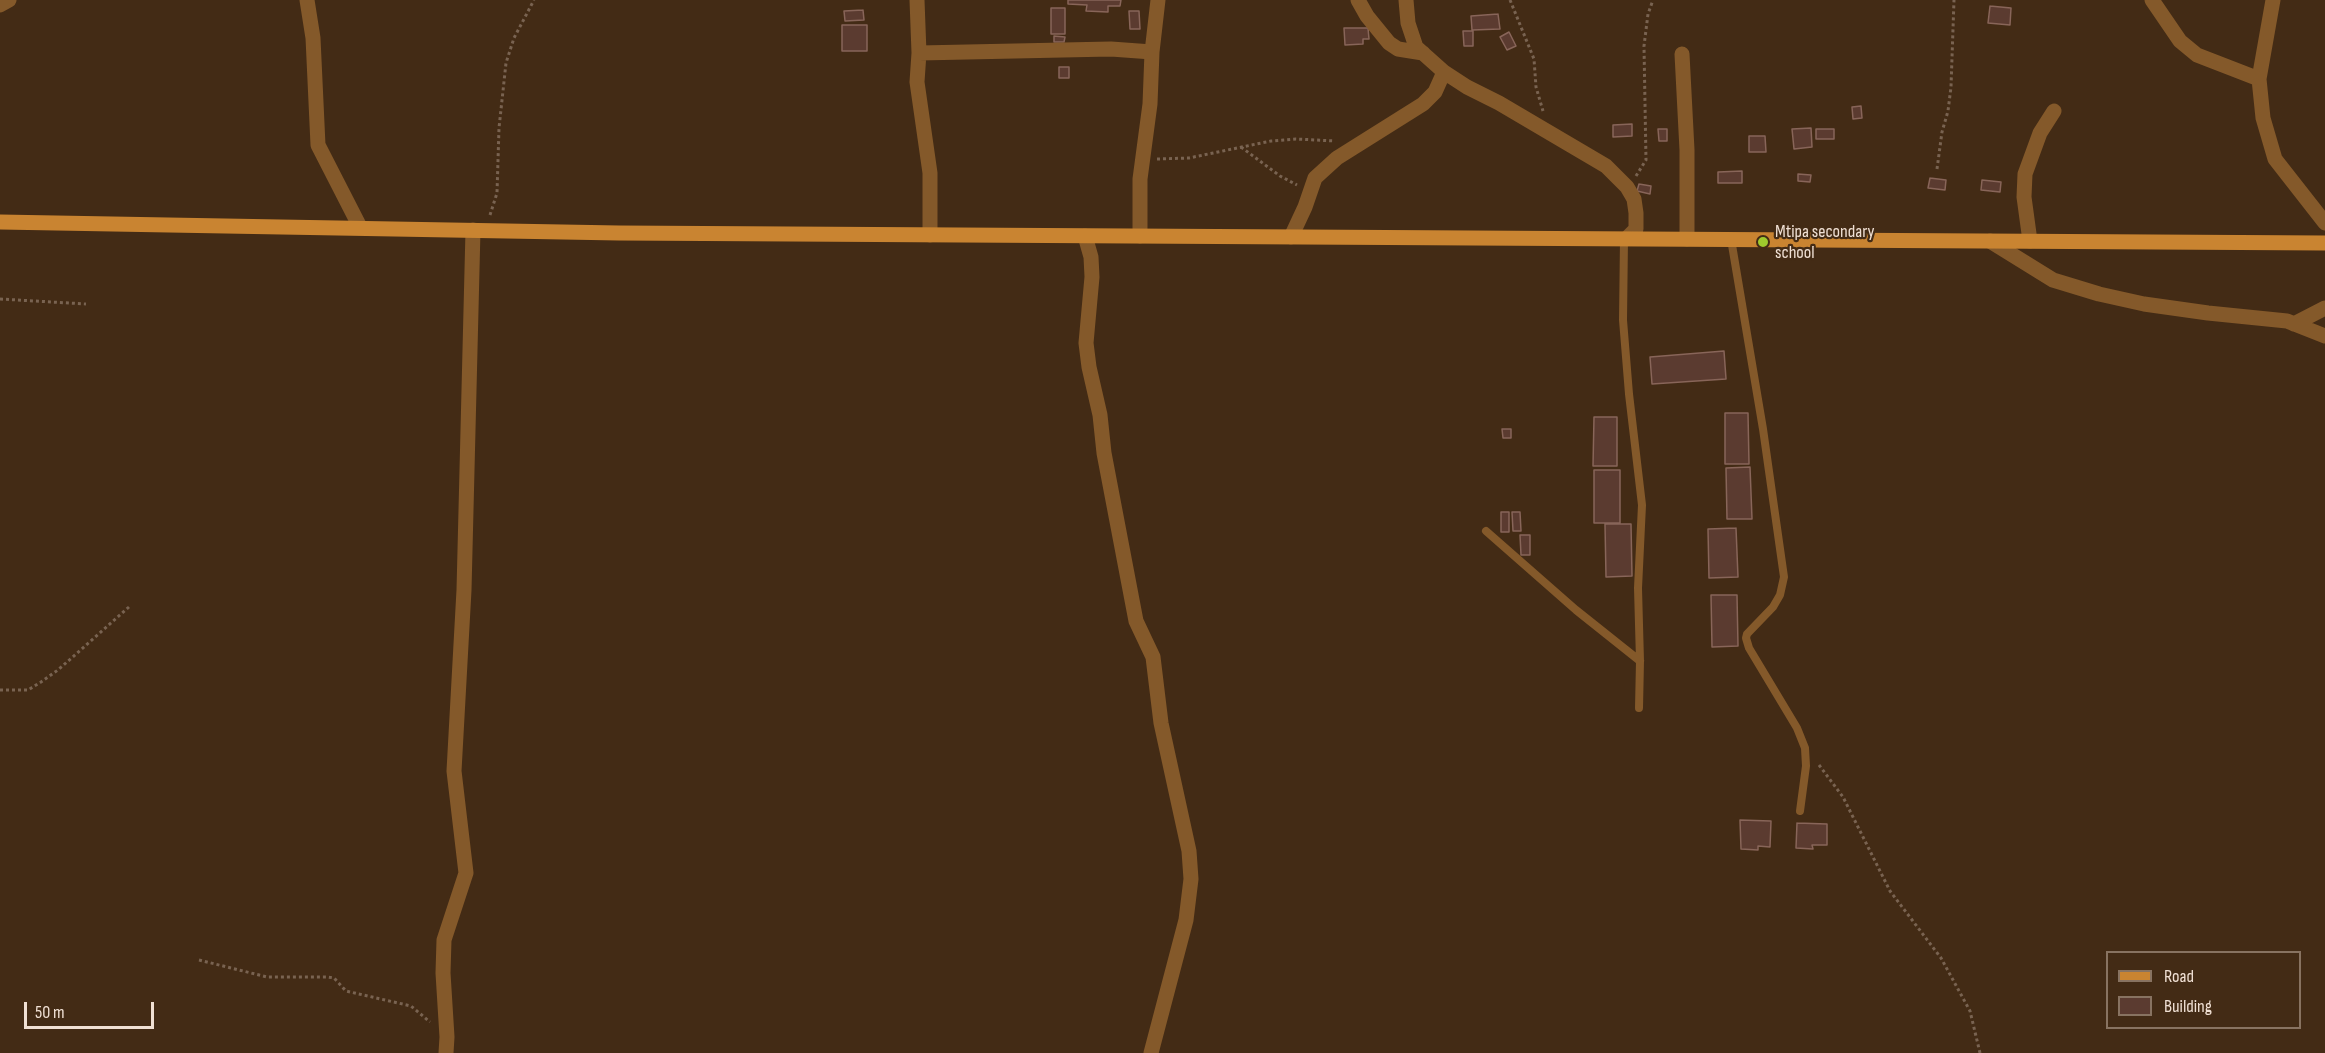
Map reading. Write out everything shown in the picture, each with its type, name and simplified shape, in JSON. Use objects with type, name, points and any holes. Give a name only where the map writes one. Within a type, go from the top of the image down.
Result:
[{"type":"main road","points":[[0,222],[930,235],[2325,243]]},
{"type":"street","points":[[0,5],[9,0]]},
{"type":"street","points":[[307,0],[313,38],[318,145],[360,227]]},
{"type":"street","points":[[917,0],[919,53],[917,82],[930,173],[930,235]]},
{"type":"street","points":[[1140,236],[1140,179],[1150,104],[1152,52],[1158,0]]},
{"type":"street","points":[[1358,0],[1366,16],[1389,43],[1398,49],[1423,53]]},
{"type":"street","points":[[1406,0],[1408,23],[1413,40],[1423,53],[1444,72],[1606,166],[1627,187],[1634,199],[1636,229],[1625,239]]},
{"type":"street","points":[[2152,0],[2180,41],[2197,55],[2259,79]]},
{"type":"street","points":[[2273,0],[2259,79],[2263,118],[2275,159],[2322,215]]},
{"type":"street","points":[[919,53],[1111,49],[1152,52]]},
{"type":"street","points":[[1682,54],[1687,160],[1687,239]]},
{"type":"street","points":[[1291,237],[1315,178],[1337,158],[1423,104],[1435,92],[1444,72]]},
{"type":"street","points":[[2030,241],[2024,197],[2025,174],[2040,133],[2054,111]]},
{"type":"street","points":[[446,1053],[444,940],[466,873],[454,771],[464,590],[478,230]]},
{"type":"street","points":[[1085,236],[1091,257],[1092,277],[1086,343],[1089,367],[1100,415],[1104,453],[1136,621],[1153,657],[1161,723],[1189,851],[1191,879],[1186,920],[1150,1053]]},
{"type":"street","points":[[1990,241],[2053,280],[2099,294],[2155,305],[2294,324],[2325,336]]},
{"type":"street","points":[[2294,324],[2325,308]]},
{"type":"lane","points":[[1625,239],[1623,320],[1642,505],[1638,588],[1639,708]]},
{"type":"lane","points":[[1731,239],[1763,429],[1784,577],[1780,595],[1773,607],[1747,634],[1746,639],[1749,648],[1797,728],[1803,744],[1806,766],[1800,812]]},
{"type":"lane","points":[[1486,531],[1576,610],[1640,661]]},
{"type":"path","points":[[478,230],[497,193],[499,128],[506,63],[514,38],[534,0]]},
{"type":"path","points":[[1510,0],[1534,59],[1536,87],[1549,133]]},
{"type":"path","points":[[1627,187],[1646,160],[1644,46],[1648,14],[1653,0]]},
{"type":"path","points":[[1936,169],[1951,87],[1953,0]]},
{"type":"path","points":[[1143,158],[1169,160],[1189,158],[1271,141],[1296,139],[1360,144]]},
{"type":"path","points":[[1240,147],[1308,193]]},
{"type":"path","points":[[0,299],[86,304]]},
{"type":"path","points":[[0,690],[28,690],[41,682],[58,670],[129,607]]},
{"type":"path","points":[[1803,744],[1843,797],[1890,891],[1941,958],[1970,1011],[1980,1053]]},
{"type":"path","points":[[199,960],[267,977],[328,976],[334,978],[346,991],[411,1006],[447,1037]]},
{"type":"building","points":[[1068,0],[1121,0],[1120,6],[1108,6],[1108,12],[1086,11],[1087,5],[1068,4]]},
{"type":"building","points":[[1990,6],[2011,8],[2010,25],[1988,23]]},
{"type":"building","points":[[1051,8],[1065,8],[1065,34],[1051,34]]},
{"type":"building","points":[[863,10],[864,20],[845,21],[844,11]]},
{"type":"building","points":[[1129,11],[1139,11],[1140,29],[1130,29]]},
{"type":"building","points":[[1498,14],[1500,29],[1472,30],[1471,16]]},
{"type":"building","points":[[842,25],[867,25],[867,51],[842,51]]},
{"type":"building","points":[[1344,28],[1368,28],[1369,39],[1363,39],[1363,44],[1345,45]]},
{"type":"building","points":[[1463,31],[1473,31],[1473,46],[1464,46]]},
{"type":"building","points":[[1509,32],[1516,46],[1507,50],[1500,37]]},
{"type":"building","points":[[1054,36],[1065,37],[1064,42],[1054,42]]},
{"type":"building","points":[[1059,67],[1069,67],[1069,78],[1059,78]]},
{"type":"building","points":[[1861,106],[1862,118],[1853,119],[1852,107]]},
{"type":"building","points":[[1632,124],[1632,136],[1613,137],[1613,125]]},
{"type":"building","points":[[1811,128],[1812,147],[1794,149],[1792,129]]},
{"type":"building","points":[[1658,129],[1667,129],[1667,141],[1659,141]]},
{"type":"building","points":[[1816,129],[1834,129],[1834,139],[1816,139]]},
{"type":"building","points":[[1749,136],[1765,136],[1766,152],[1749,152]]},
{"type":"building","points":[[1742,171],[1742,183],[1718,183],[1718,172]]},
{"type":"building","points":[[1798,174],[1811,175],[1810,182],[1798,181]]},
{"type":"building","points":[[1930,178],[1946,180],[1945,190],[1928,188]]},
{"type":"building","points":[[1982,180],[2001,182],[2000,192],[1981,190]]},
{"type":"building","points":[[1639,184],[1651,186],[1650,194],[1637,191]]},
{"type":"building","points":[[1724,351],[1726,379],[1652,384],[1650,357]]},
{"type":"building","points":[[1725,413],[1748,413],[1749,464],[1725,464]]},
{"type":"building","points":[[1594,417],[1617,417],[1617,466],[1593,466]]},
{"type":"building","points":[[1502,429],[1511,429],[1511,438],[1503,438]]},
{"type":"building","points":[[1750,467],[1752,519],[1727,519],[1726,468]]},
{"type":"building","points":[[1594,470],[1620,470],[1620,523],[1594,523]]},
{"type":"building","points":[[1501,512],[1509,512],[1509,532],[1501,532]]},
{"type":"building","points":[[1512,512],[1520,512],[1521,531],[1513,531]]},
{"type":"building","points":[[1605,524],[1631,524],[1632,576],[1606,577]]},
{"type":"building","points":[[1736,528],[1738,577],[1709,578],[1708,529]]},
{"type":"building","points":[[1520,535],[1530,535],[1530,555],[1521,555]]},
{"type":"building","points":[[1711,595],[1737,595],[1738,646],[1712,647]]},
{"type":"building","points":[[1740,820],[1771,821],[1770,847],[1758,846],[1758,850],[1741,849]]},
{"type":"building","points":[[1797,823],[1827,824],[1827,845],[1812,845],[1813,849],[1796,848]]},
{"type":"place","name":"Mtipa secondary school","points":[[1763,242]]}]
